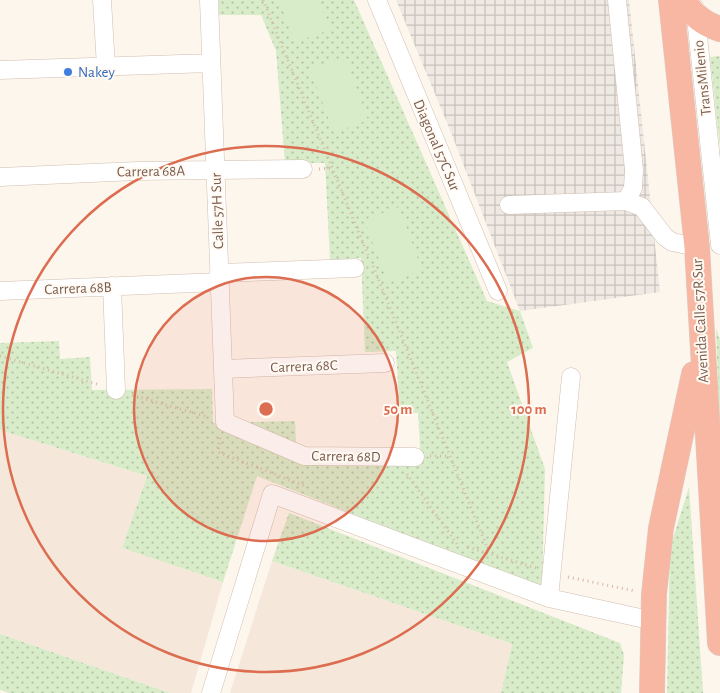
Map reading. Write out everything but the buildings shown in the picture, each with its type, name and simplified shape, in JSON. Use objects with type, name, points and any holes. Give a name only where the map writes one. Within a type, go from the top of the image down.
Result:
[{"type":"highway","name":"Avenida Calle 57R Sur","points":[[671,0],[708,246],[701,344],[720,643]]},
{"type":"highway","points":[[691,5],[711,26],[720,28]]},
{"type":"highway","points":[[652,693],[660,528],[701,344]]},
{"type":"street","points":[[102,0],[106,67]]},
{"type":"street","name":"Calle 57H Sur","points":[[209,0],[225,422]]},
{"type":"street","name":"Diagonal 57C Sur","points":[[377,0],[498,291]]},
{"type":"street","points":[[617,0],[634,170],[632,188],[626,201]]},
{"type":"street","name":"TransMilenio","points":[[691,5],[708,246]]},
{"type":"street","points":[[0,70],[211,63]]},
{"type":"street","name":"Carrera 68A","points":[[0,177],[303,169]]},
{"type":"street","points":[[509,205],[626,201],[642,207],[665,237],[672,242],[708,246]]},
{"type":"street","points":[[219,278],[356,268]]},
{"type":"street","name":"Carrera 68B","points":[[0,291],[157,284],[219,278]]},
{"type":"street","points":[[112,286],[116,390]]},
{"type":"street","name":"Carrera 68C","points":[[223,369],[385,363]]},
{"type":"street","points":[[549,598],[553,574],[571,377]]},
{"type":"street","name":"Carrera 68D","points":[[225,422],[304,456],[415,457]]},
{"type":"street","points":[[211,693],[272,494],[549,598],[654,621]]},
{"type":"path","points":[[263,0],[490,552]]},
{"type":"path","points":[[225,422],[218,452],[312,489]]},
{"type":"path","points":[[394,457],[458,545],[448,542]]},
{"type":"shaded area","points":[[396,0],[629,0],[660,292],[520,311],[450,130]]},
{"type":"shaded area","points":[[0,430],[147,476],[122,548],[223,582],[191,693],[170,693],[0,634]]},
{"type":"shaded area","points":[[272,561],[512,644],[501,693],[230,693]]},
{"type":"green space","points":[[219,0],[354,0],[487,301],[520,311],[533,348],[507,362],[545,469],[542,589],[257,476],[223,582],[122,548],[147,476],[0,430],[0,343],[59,341],[60,359],[90,357],[92,390],[212,389],[213,423],[295,421],[297,460],[421,464],[418,413],[400,413],[396,351],[365,352],[361,258],[330,260],[325,163],[285,163],[276,51],[261,15],[219,15]]},
{"type":"green space","points":[[279,0],[319,0],[330,30],[295,42]]},
{"type":"green space","points":[[345,56],[368,120],[334,133],[310,69]]},
{"type":"green space","points":[[720,56],[720,148],[710,57]]},
{"type":"green space","points":[[399,207],[422,270],[388,283],[364,220]]},
{"type":"green space","points":[[716,328],[720,340],[720,447]]},
{"type":"green space","points":[[689,487],[703,693],[667,693],[670,548]]},
{"type":"green space","points":[[289,513],[620,643],[624,655],[621,693],[501,693],[512,644],[272,561]]},
{"type":"green space","points":[[0,634],[170,693],[9,693],[0,690]]},
{"type":"place","name":"Nakey","points":[[68,72]]}]
